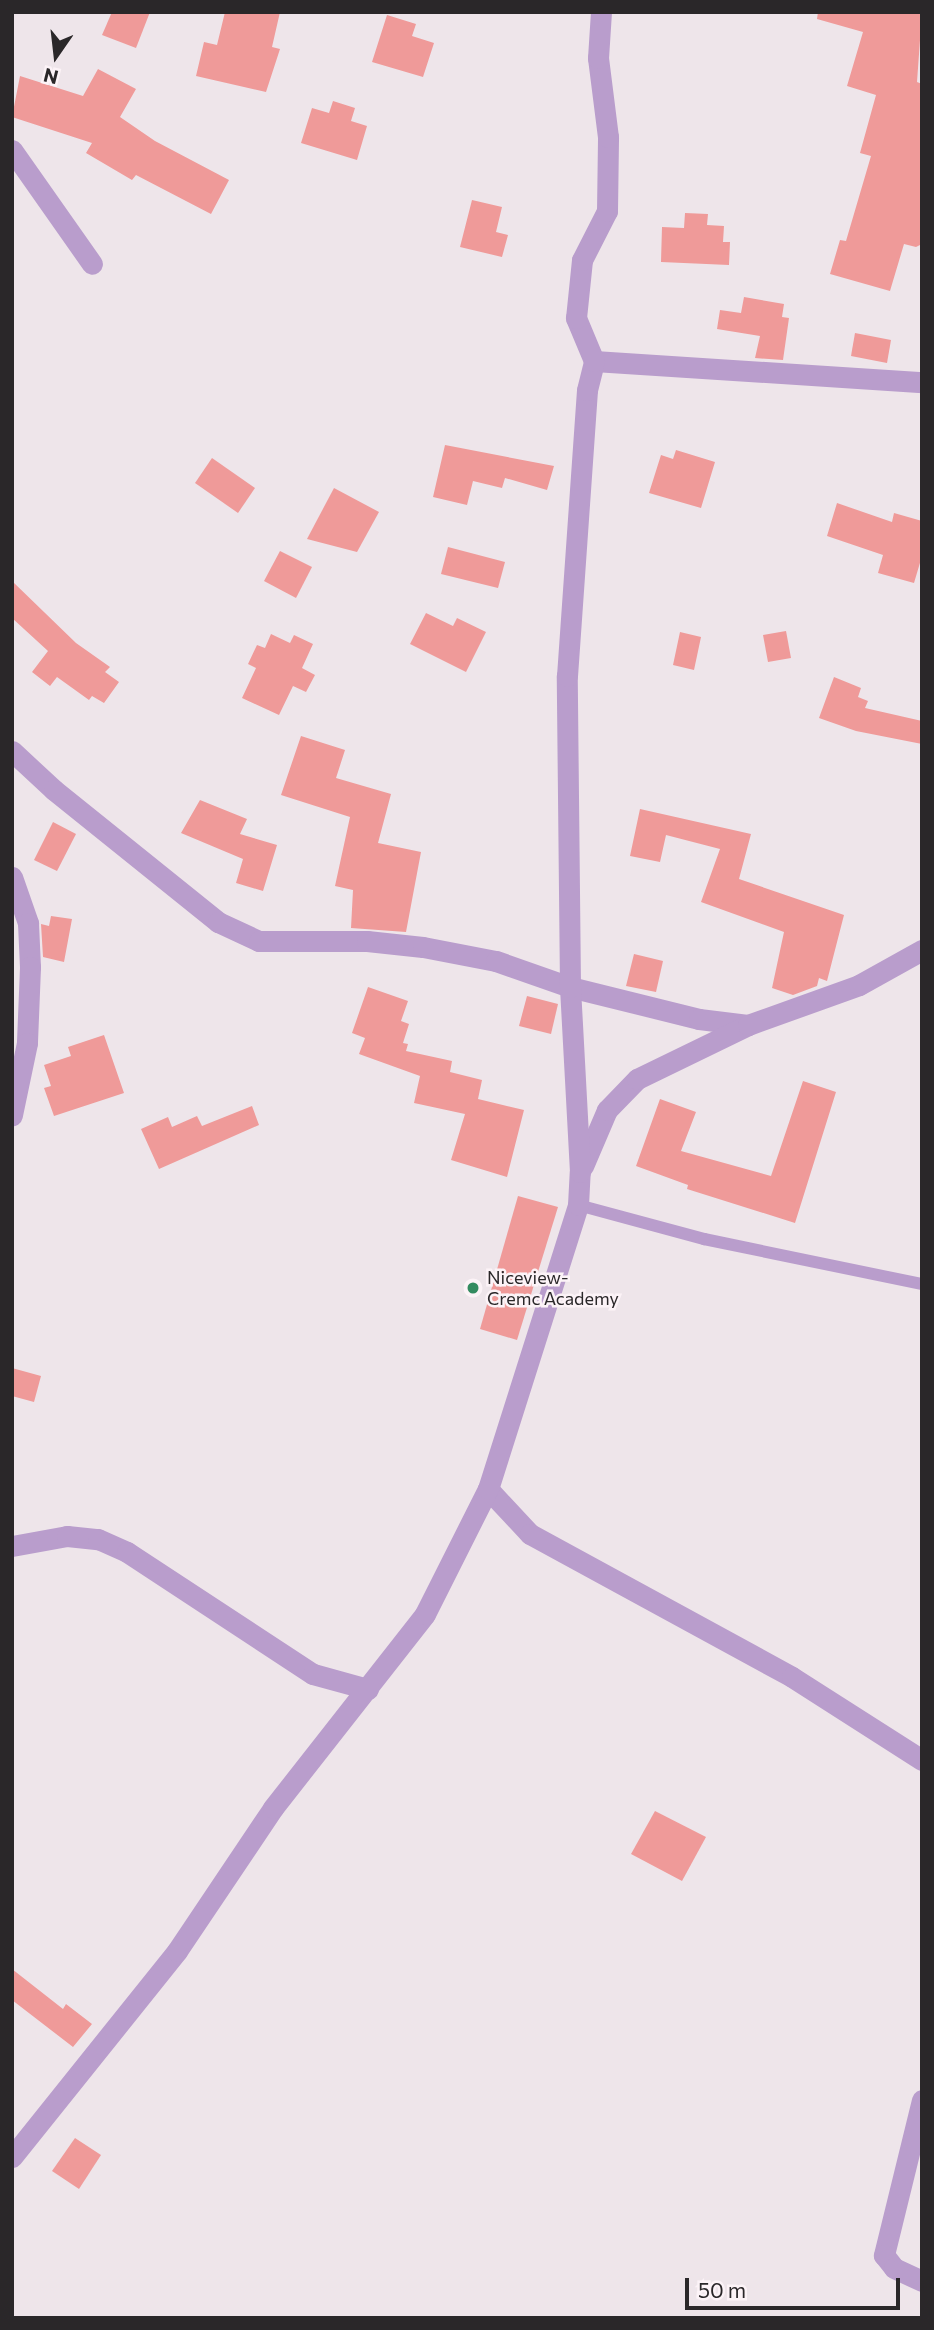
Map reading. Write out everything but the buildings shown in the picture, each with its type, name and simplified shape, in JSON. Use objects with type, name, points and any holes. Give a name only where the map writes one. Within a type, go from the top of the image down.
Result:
[{"type":"street","points":[[12,2157],[177,1951],[273,1808],[425,1614],[488,1489],[578,1205],[580,1172],[570,987],[567,676],[587,390],[594,362],[576,318],[582,260],[607,211],[607,137],[598,58],[601,12]]},
{"type":"street","points":[[12,150],[92,264]]},
{"type":"street","points":[[594,362],[922,382]]},
{"type":"street","points":[[12,751],[54,790],[218,922],[258,942],[367,941],[423,947],[496,961],[570,987],[699,1019],[748,1025]]},
{"type":"street","points":[[12,877],[29,923],[30,967],[27,1043],[12,1115]]},
{"type":"street","points":[[580,1172],[607,1110],[637,1079],[748,1025],[859,985],[922,950]]},
{"type":"street","points":[[488,1489],[530,1534],[792,1677],[922,1760]]},
{"type":"street","points":[[12,1546],[67,1536],[98,1539],[127,1552],[313,1674],[368,1689]]},
{"type":"street","points":[[922,2100],[884,2255],[894,2268],[922,2281]]},
{"type":"lane","points":[[578,1205],[704,1239],[922,1284]]},
{"type":"place","name":"Niceview- Cremc Academy","points":[[473,1288]]}]
